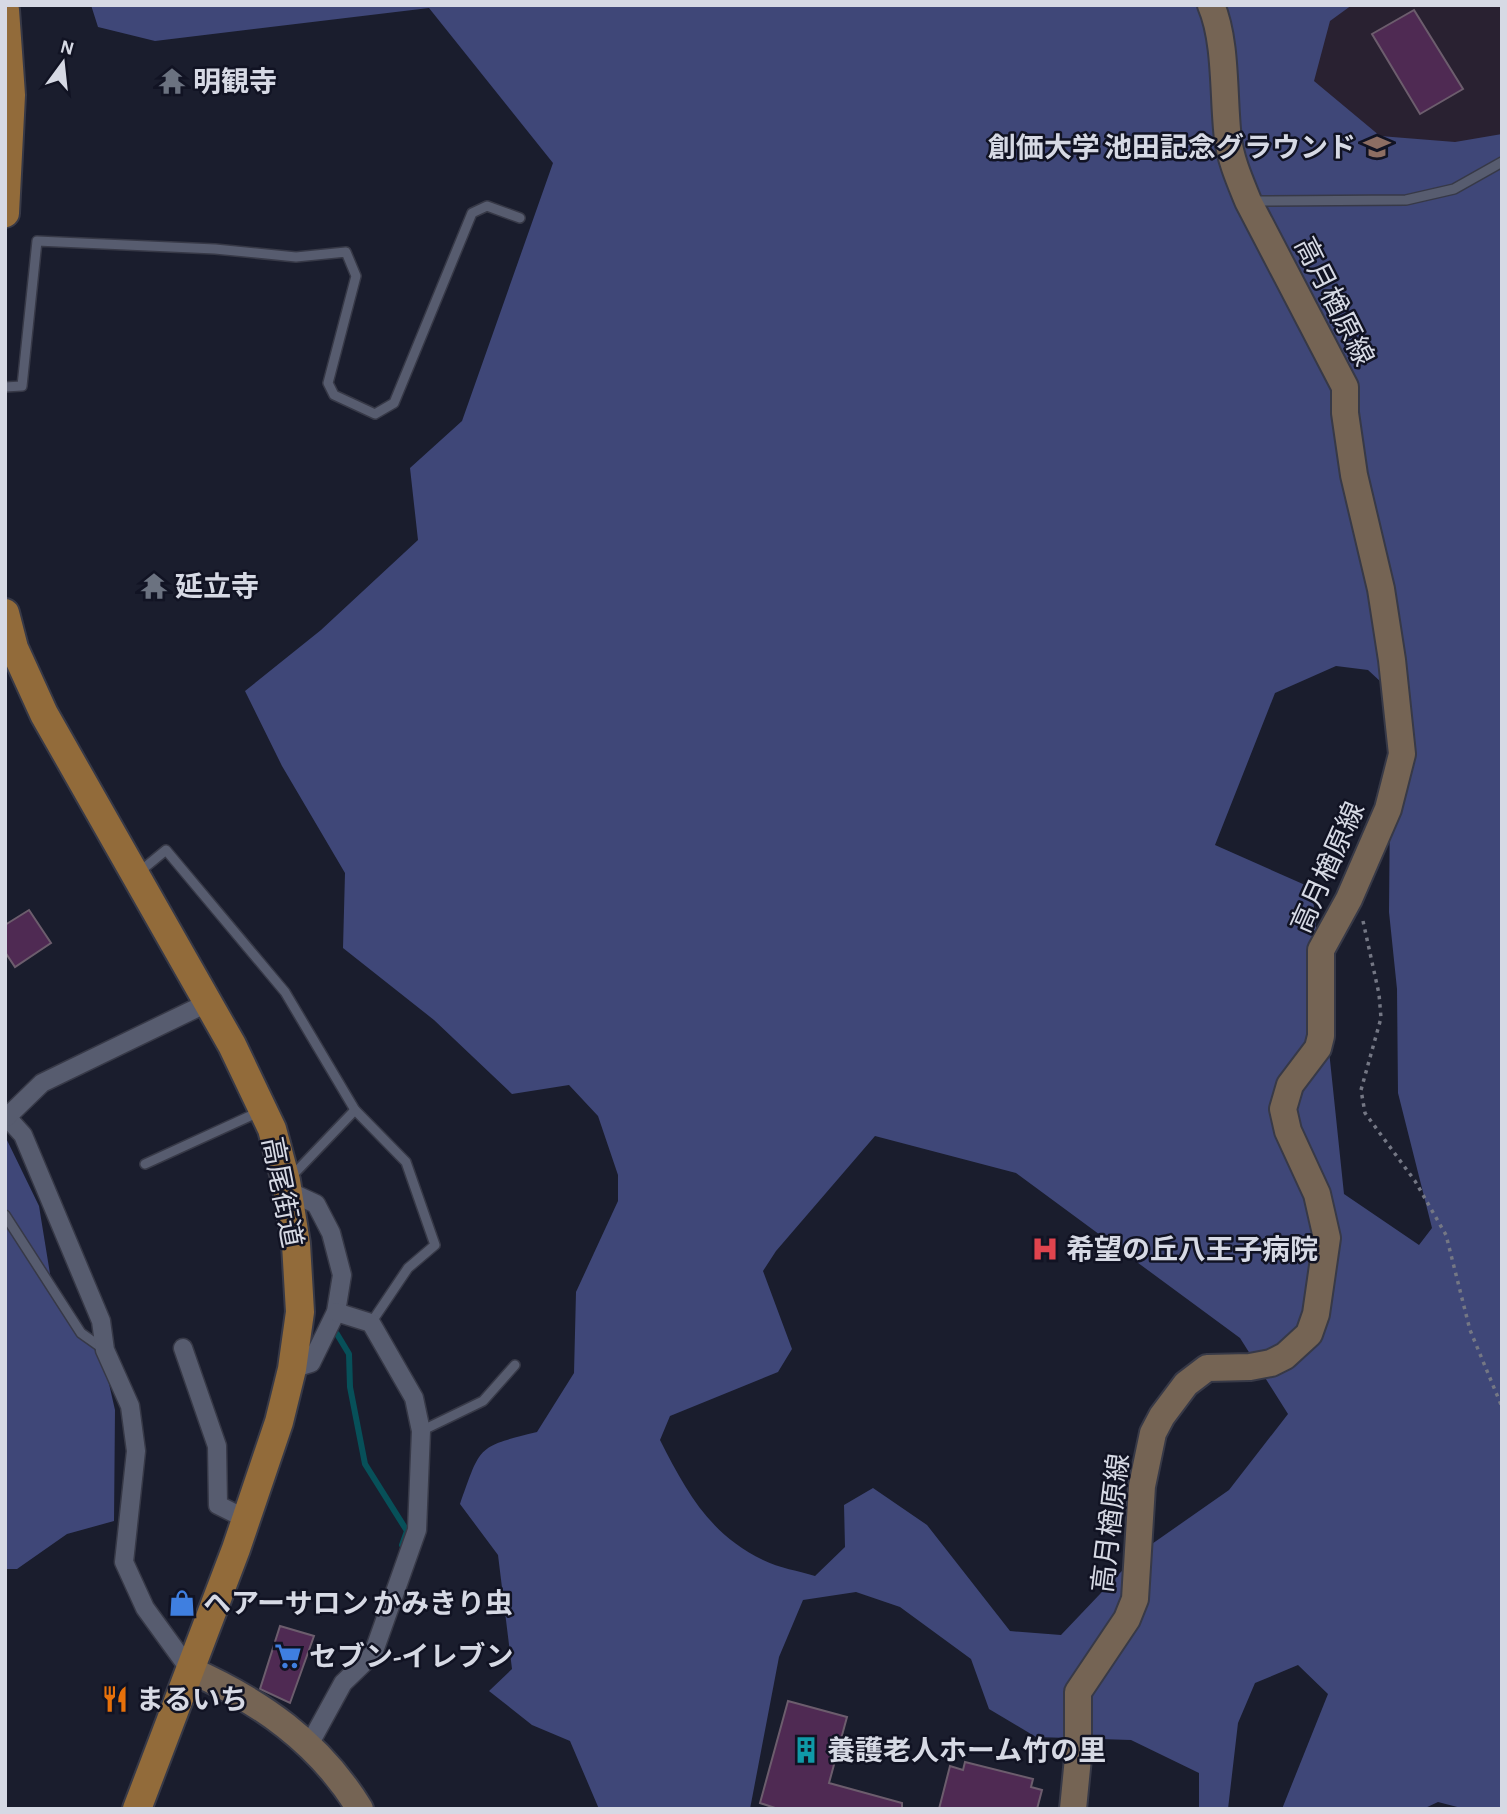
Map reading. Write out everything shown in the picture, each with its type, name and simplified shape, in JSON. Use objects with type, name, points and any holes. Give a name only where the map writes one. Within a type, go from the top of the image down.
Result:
[{"type":"main road","name":"高月楢原線","points":[[1073,1809],[1078,1758],[1079,1692],[1127,1619],[1135,1599],[1142,1486],[1153,1433],[1186,1384],[1208,1368],[1250,1367],[1271,1363],[1285,1356],[1309,1334],[1316,1314],[1328,1238],[1317,1194],[1288,1130],[1283,1109],[1290,1085],[1318,1048],[1323,1019],[1321,950],[1349,899],[1397,781],[1402,754],[1381,589],[1354,475],[1345,413],[1345,387],[1248,201],[1229,143],[1213,10]]},
{"type":"main road","points":[[5,213],[11,95],[8,12]]},
{"type":"main road","name":"高尾街道","points":[[5,613],[14,648],[44,714],[207,1003],[272,1129],[287,1186],[296,1244],[300,1312],[292,1369],[279,1422],[246,1519],[137,1809]]},
{"type":"main road","points":[[190,1670],[256,1702],[286,1724],[309,1745],[360,1809]]},
{"type":"street","points":[[190,1670],[145,1608],[124,1562],[136,1451],[130,1406],[105,1350],[101,1321],[23,1135],[6,1116],[42,1083],[207,1003]]},
{"type":"street","points":[[287,1186],[316,1204],[331,1233],[342,1275],[336,1312],[311,1363],[292,1369]]},
{"type":"street","points":[[309,1745],[343,1683],[373,1654],[417,1530],[421,1431],[414,1398],[370,1323],[336,1312]]},
{"type":"street","points":[[183,1349],[217,1446],[218,1505],[246,1519]]},
{"type":"lane","points":[[1248,201],[1406,200],[1454,189],[1502,162]]},
{"type":"lane","points":[[5,387],[22,386],[37,241],[215,248],[296,257],[346,252],[356,276],[328,383],[334,395],[375,414],[394,403],[472,213],[488,206],[520,218]]},
{"type":"lane","points":[[135,875],[166,850],[285,992],[355,1110],[406,1162],[435,1245],[408,1268],[370,1323]]},
{"type":"lane","points":[[145,1164],[263,1110]]},
{"type":"lane","points":[[287,1186],[355,1110]]},
{"type":"lane","points":[[5,1215],[81,1334],[105,1350]]},
{"type":"lane","points":[[421,1431],[483,1401],[515,1365]]},
{"type":"path","points":[[1349,899],[1362,918],[1379,994],[1381,1018],[1361,1090],[1365,1113],[1415,1181],[1446,1235],[1470,1330],[1502,1407]]},
{"type":"shaded area","points":[[91,5],[1352,5],[1330,21],[1314,81],[1380,136],[1455,142],[1502,134],[1502,1809],[1465,1809],[1438,1802],[1423,1809],[1282,1809],[1328,1694],[1298,1665],[1255,1683],[1238,1723],[1228,1809],[1199,1809],[1199,1773],[1131,1740],[1036,1737],[989,1709],[971,1659],[900,1607],[856,1592],[803,1600],[779,1657],[750,1809],[599,1809],[570,1741],[532,1725],[489,1691],[512,1669],[498,1555],[460,1504],[472,1470],[484,1452],[502,1441],[537,1432],[574,1373],[576,1292],[618,1201],[618,1175],[598,1116],[569,1085],[512,1094],[434,1020],[343,948],[345,873],[282,766],[245,691],[321,630],[418,540],[410,468],[462,421],[553,163],[429,8],[155,41],[98,27]],"holes":[[[1336,666],[1368,670],[1409,708],[1390,801],[1389,912],[1397,989],[1398,1093],[1432,1228],[1419,1245],[1344,1194],[1312,888],[1215,845],[1275,693]],[[875,1136],[1016,1173],[1240,1338],[1288,1414],[1229,1490],[1139,1553],[1061,1635],[1010,1631],[927,1525],[873,1488],[844,1505],[845,1547],[815,1576],[763,1560],[728,1537],[701,1509],[679,1477],[660,1440],[670,1416],[778,1372],[792,1349],[763,1271],[776,1251]]]},
{"type":"shaded area","name":"創価大学 池田記念グラウンド","points":[[1228,5],[1502,5],[1502,202],[1311,277]]},
{"type":"shaded area","points":[[5,1136],[39,1206],[52,1286],[102,1353],[115,1410],[114,1521],[67,1534],[17,1569],[5,1569]]},
{"type":"building","points":[[1414,10],[1463,89],[1420,114],[1372,34]]},
{"type":"building","points":[[29,910],[51,943],[15,967],[5,952],[5,925]]},
{"type":"building","name":"セブン-イレブン","points":[[280,1626],[314,1636],[290,1703],[260,1689]]},
{"type":"building","name":"養護老人ホーム竹の里","points":[[788,1701],[847,1717],[829,1783],[902,1803],[902,1809],[778,1809],[760,1803]]},
{"type":"building","points":[[965,1762],[1033,1779],[1031,1787],[1042,1790],[1037,1809],[939,1809],[950,1766],[963,1770]]},
{"type":"waterway","points":[[337,1334],[349,1354],[350,1387],[365,1464],[407,1531],[402,1545]]},
{"type":"place","name":"明観寺","points":[[172,81]]},
{"type":"place","name":"創価大学 池田記念グラウンド","points":[[1377,147]]},
{"type":"place","name":"延立寺","points":[[154,586]]},
{"type":"place","name":"希望の丘八王子病院","points":[[1045,1249]]},
{"type":"place","name":"ヘアーサロン かみきり虫","points":[[182,1603]]},
{"type":"place","name":"セブン-イレブン","points":[[288,1656]]},
{"type":"place","name":"まるいち","points":[[115,1699]]},
{"type":"place","name":"養護老人ホーム竹の里","points":[[806,1750]]}]
